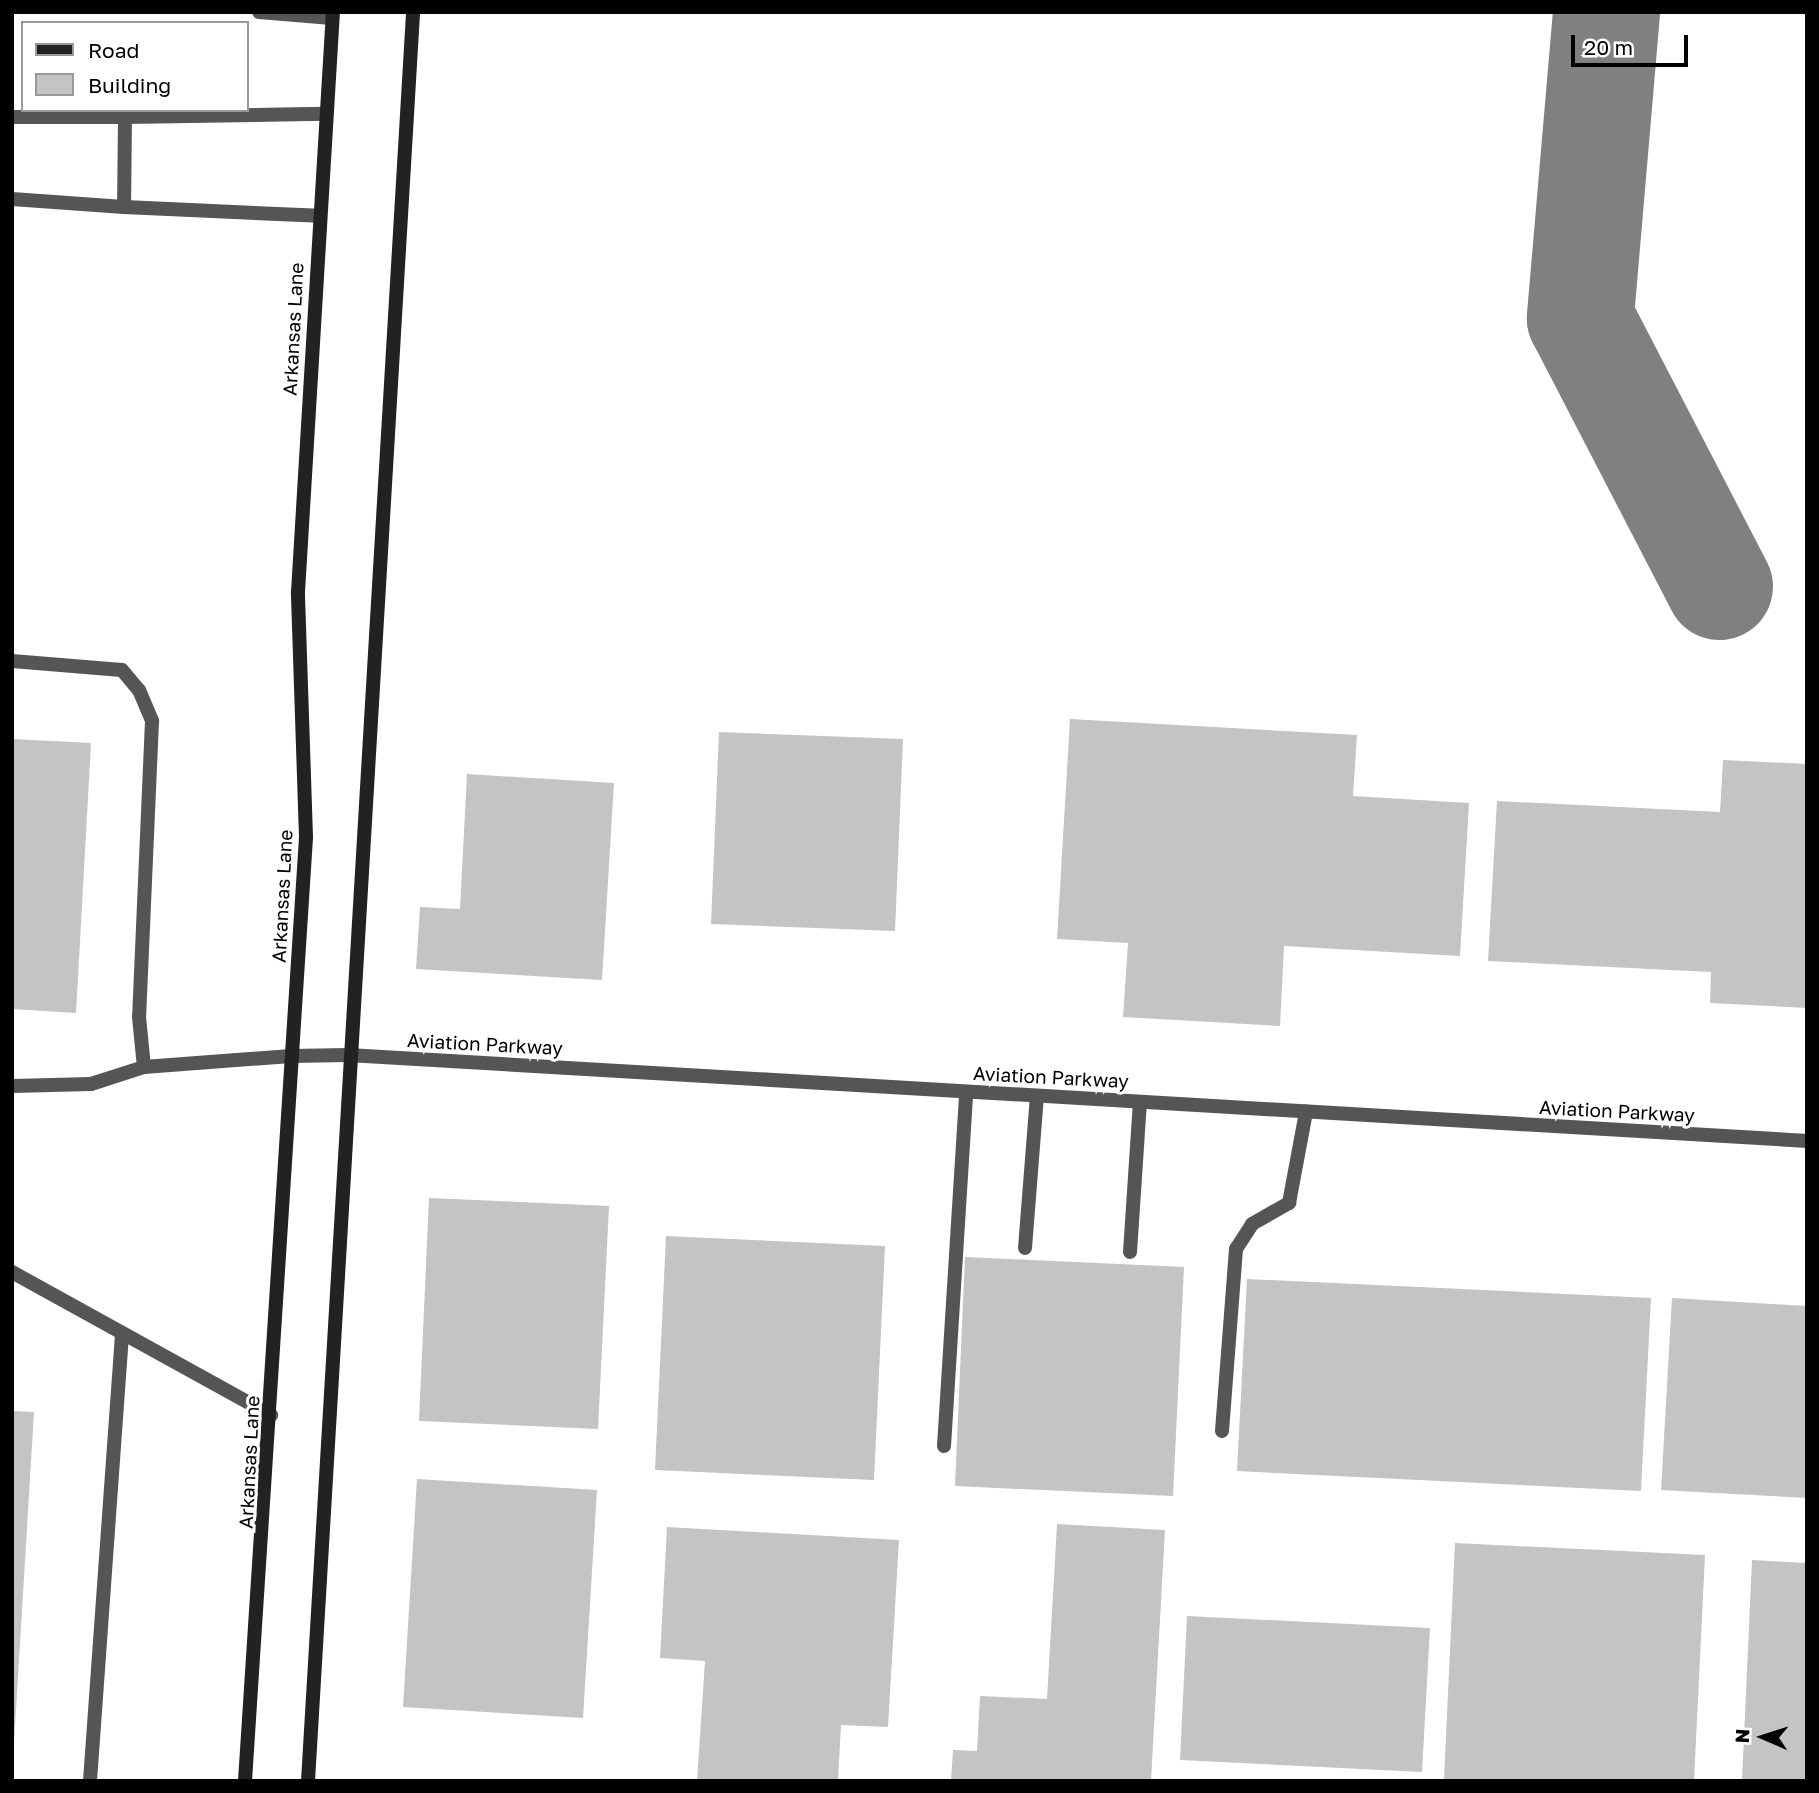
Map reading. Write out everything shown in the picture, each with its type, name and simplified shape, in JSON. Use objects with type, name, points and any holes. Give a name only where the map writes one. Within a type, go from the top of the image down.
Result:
[{"type":"main road","points":[[307,1781],[348,1055],[414,12]]},
{"type":"main road","name":"Arkansas Lane","points":[[245,1781],[271,1415],[306,837],[298,593],[332,15]]},
{"type":"street","points":[[259,12],[332,15]]},
{"type":"street","points":[[12,117],[326,114]]},
{"type":"street","points":[[124,207],[125,117]]},
{"type":"street","points":[[12,199],[319,216]]},
{"type":"street","points":[[12,661],[122,670],[139,690],[152,721],[139,1017],[144,1067]]},
{"type":"street","name":"Aviation Parkway","points":[[12,1087],[91,1084],[144,1067],[292,1056],[348,1055],[1807,1141]]},
{"type":"street","points":[[944,1446],[966,1091]]},
{"type":"street","points":[[1025,1248],[1037,1096]]},
{"type":"street","points":[[1130,1252],[1140,1102]]},
{"type":"street","points":[[1222,1431],[1236,1249],[1252,1224],[1289,1203],[1306,1112]]},
{"type":"street","points":[[12,1272],[271,1415]]},
{"type":"street","points":[[90,1781],[122,1333]]},
{"type":"building","points":[[1070,719],[1357,735],[1353,796],[1469,803],[1460,956],[1284,946],[1280,1026],[1123,1017],[1128,943],[1057,939]]},
{"type":"building","points":[[719,732],[903,739],[895,931],[711,924]]},
{"type":"building","points":[[12,739],[91,743],[76,1013],[12,1009]]},
{"type":"building","points":[[1723,760],[1807,764],[1807,1008],[1710,1003],[1711,972],[1488,961],[1497,801],[1720,812]]},
{"type":"building","points":[[467,774],[614,783],[602,980],[416,969],[420,907],[460,909]]},
{"type":"building","points":[[429,1198],[609,1206],[598,1429],[419,1421]]},
{"type":"building","points":[[666,1236],[885,1246],[874,1480],[655,1470]]},
{"type":"building","points":[[965,1257],[1184,1267],[1173,1496],[955,1486]]},
{"type":"building","points":[[1247,1279],[1651,1298],[1641,1491],[1237,1471]]},
{"type":"building","points":[[1672,1298],[1807,1306],[1807,1498],[1661,1490]]},
{"type":"building","points":[[12,1411],[34,1412],[14,1743],[12,1743]]},
{"type":"building","points":[[417,1479],[597,1490],[583,1718],[403,1707]]},
{"type":"building","points":[[1057,1524],[1165,1530],[1151,1781],[951,1781],[953,1750],[977,1751],[980,1696],[1047,1699]]},
{"type":"building","points":[[667,1527],[899,1540],[888,1727],[841,1725],[838,1781],[697,1781],[705,1661],[660,1658]]},
{"type":"building","points":[[1455,1543],[1705,1555],[1694,1781],[1444,1779]]},
{"type":"building","points":[[1752,1560],[1807,1563],[1807,1781],[1742,1781]]},
{"type":"building","points":[[1187,1616],[1430,1628],[1422,1772],[1180,1760]]},
{"type":"taxiway","points":[[1606,12],[1580,318],[1719,586]]}]
